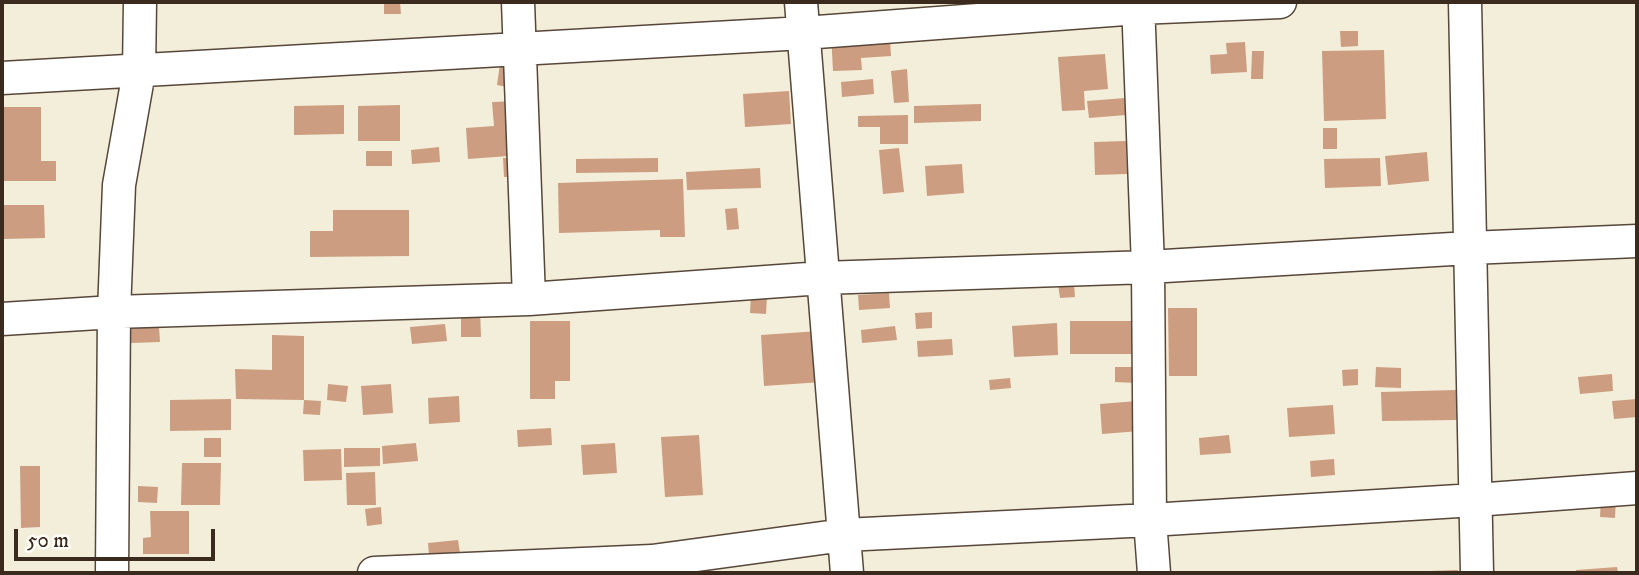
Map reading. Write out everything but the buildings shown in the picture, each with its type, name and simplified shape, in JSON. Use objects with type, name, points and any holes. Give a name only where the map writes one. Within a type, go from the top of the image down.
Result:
[{"type":"street","points":[[112,573],[114,312],[119,186],[139,72],[140,2]]},
{"type":"street","points":[[518,2],[528,299]]},
{"type":"street","points":[[801,2],[847,573]]},
{"type":"street","points":[[2,78],[804,33],[1138,5],[1280,2]]},
{"type":"street","points":[[1465,2],[1477,573]]},
{"type":"street","points":[[1138,5],[1148,267],[1150,520],[1154,573]]},
{"type":"street","points":[[2,319],[114,312],[528,299],[822,278],[1148,267],[1637,241]]},
{"type":"street","points":[[374,573],[652,561],[844,535],[1150,520],[1637,488]]}]
